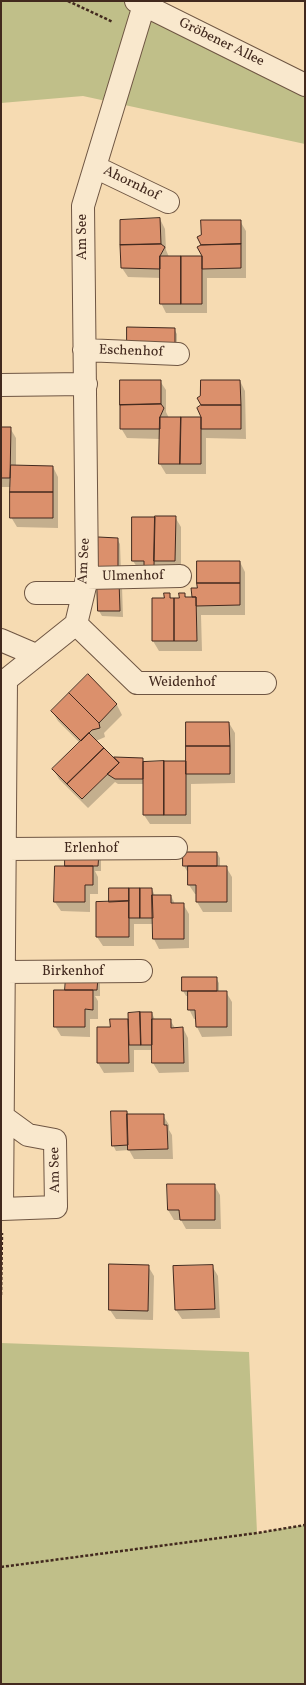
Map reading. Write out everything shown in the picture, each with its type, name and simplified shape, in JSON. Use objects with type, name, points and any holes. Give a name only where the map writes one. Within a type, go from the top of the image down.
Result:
[{"type":"street","name":"Am See","points":[[76,624],[85,585],[86,384],[84,350],[83,206],[136,31],[140,3]]},
{"type":"street","name":"Gröbener Allee","points":[[140,3],[305,85]]},
{"type":"street","name":"Ahornhof","points":[[95,167],[168,202]]},
{"type":"street","name":"Eschenhof","points":[[84,350],[178,354]]},
{"type":"street","points":[[1,385],[86,384]]},
{"type":"street","name":"Ulmenhof","points":[[36,593],[85,585],[180,576]]},
{"type":"street","points":[[2,1209],[6,849],[6,680],[76,624]]},
{"type":"street","name":"Weidenhof","points":[[76,624],[137,683],[265,682]]},
{"type":"street","points":[[1,640],[36,655]]},
{"type":"street","name":"Erlenhof","points":[[6,849],[176,848]]},
{"type":"street","name":"Birkenhof","points":[[5,972],[141,971]]},
{"type":"street","name":"Am See","points":[[2,1116],[28,1135],[55,1140],[56,1207],[2,1209]]},
{"type":"path","points":[[68,1],[136,31]]},
{"type":"path","points":[[1,1295],[2,1209]]},
{"type":"path","points":[[1,1567],[257,1533],[305,1525]]},
{"type":"shaded area","points":[[1,1],[136,1],[305,85],[305,144],[83,96],[1,103]]},
{"type":"shaded area","points":[[1,1343],[249,1352],[257,1533],[305,1525],[305,1684],[1,1684]]},
{"type":"building","points":[[160,218],[161,244],[120,245],[120,220]]},
{"type":"building","points":[[201,220],[241,220],[241,244],[201,245],[197,237],[201,235]]},
{"type":"building","points":[[161,244],[165,247],[160,256],[160,269],[121,268],[120,245]]},
{"type":"building","points":[[241,244],[241,268],[202,269],[202,256],[197,247],[201,245]]},
{"type":"building","points":[[160,256],[181,256],[181,304],[160,304]]},
{"type":"building","points":[[181,256],[202,256],[202,304],[181,304]]},
{"type":"building","points":[[127,327],[175,328],[175,346],[127,346]]},
{"type":"building","points":[[120,380],[161,380],[161,404],[120,405]]},
{"type":"building","points":[[201,380],[240,380],[241,405],[201,405],[197,398],[200,396]]},
{"type":"building","points":[[161,404],[164,408],[160,417],[160,429],[120,429],[120,405]]},
{"type":"building","points":[[201,405],[241,405],[241,429],[201,429],[201,417],[197,408]]},
{"type":"building","points":[[160,417],[181,417],[180,464],[159,464]]},
{"type":"building","points":[[181,417],[201,417],[201,464],[180,464]]},
{"type":"building","points":[[1,427],[11,427],[10,478],[1,478]]},
{"type":"building","points":[[11,465],[53,466],[53,492],[10,492]]},
{"type":"building","points":[[10,492],[53,492],[53,518],[10,518]]},
{"type":"building","points":[[155,516],[176,516],[175,561],[154,561]]},
{"type":"building","points":[[132,517],[155,517],[154,566],[144,566],[144,561],[132,561]]},
{"type":"building","points":[[98,537],[118,538],[118,568],[98,568]]},
{"type":"building","points":[[197,561],[240,561],[240,583],[197,583]]},
{"type":"building","points":[[97,579],[119,580],[120,611],[98,611]]},
{"type":"building","points":[[197,583],[240,583],[240,605],[196,606],[196,597],[192,597],[191,588],[197,588]]},
{"type":"building","points":[[164,593],[170,593],[170,598],[174,598],[174,641],[152,641],[152,598],[164,598]]},
{"type":"building","points":[[179,593],[185,593],[185,597],[196,597],[197,641],[174,641],[174,598],[179,598]]},
{"type":"building","points":[[88,674],[117,704],[99,723],[69,693]]},
{"type":"building","points":[[69,693],[99,723],[100,728],[92,730],[81,741],[51,711]]},
{"type":"building","points":[[186,722],[229,722],[230,746],[186,746]]},
{"type":"building","points":[[89,733],[104,748],[67,784],[52,769]]},
{"type":"building","points":[[186,746],[230,746],[230,774],[186,774]]},
{"type":"building","points":[[104,748],[119,763],[82,799],[67,784]]},
{"type":"building","points":[[114,757],[143,758],[143,779],[115,779],[107,774],[119,763]]},
{"type":"building","points":[[164,761],[164,815],[143,815],[143,762]]},
{"type":"building","points":[[164,761],[186,761],[186,815],[164,815]]},
{"type":"building","points":[[183,852],[217,852],[217,866],[183,866]]},
{"type":"building","points":[[65,853],[99,853],[98,866],[65,866]]},
{"type":"building","points":[[55,866],[93,866],[93,885],[85,885],[85,902],[54,902]]},
{"type":"building","points":[[188,866],[227,866],[227,902],[196,902],[196,885],[188,885]]},
{"type":"building","points":[[109,888],[129,888],[129,901],[109,902]]},
{"type":"building","points":[[129,888],[140,888],[140,918],[129,918]]},
{"type":"building","points":[[140,888],[152,888],[153,918],[140,918]]},
{"type":"building","points":[[152,895],[171,895],[171,903],[184,903],[184,939],[153,939]]},
{"type":"building","points":[[129,901],[129,937],[96,937],[96,902]]},
{"type":"building","points":[[66,977],[98,977],[97,990],[65,990]]},
{"type":"building","points":[[182,977],[217,977],[217,991],[182,991]]},
{"type":"building","points":[[54,990],[93,990],[93,1010],[85,1009],[85,1027],[54,1027]]},
{"type":"building","points":[[188,991],[227,991],[227,1027],[196,1027],[195,1010],[188,1010]]},
{"type":"building","points":[[140,1012],[141,1045],[129,1045],[128,1013]]},
{"type":"building","points":[[140,1012],[152,1012],[152,1045],[141,1045]]},
{"type":"building","points":[[110,1019],[128,1019],[129,1063],[97,1063],[97,1027],[110,1027]]},
{"type":"building","points":[[152,1019],[171,1019],[171,1028],[183,1027],[184,1063],[152,1063]]},
{"type":"building","points":[[111,1111],[127,1111],[128,1145],[112,1146]]},
{"type":"building","points":[[127,1114],[164,1114],[164,1125],[167,1125],[168,1149],[128,1150]]},
{"type":"building","points":[[167,1184],[215,1184],[215,1220],[180,1220],[179,1210],[168,1210]]},
{"type":"building","points":[[109,1264],[149,1265],[148,1311],[109,1310]]},
{"type":"building","points":[[213,1265],[215,1309],[175,1310],[173,1266]]}]
